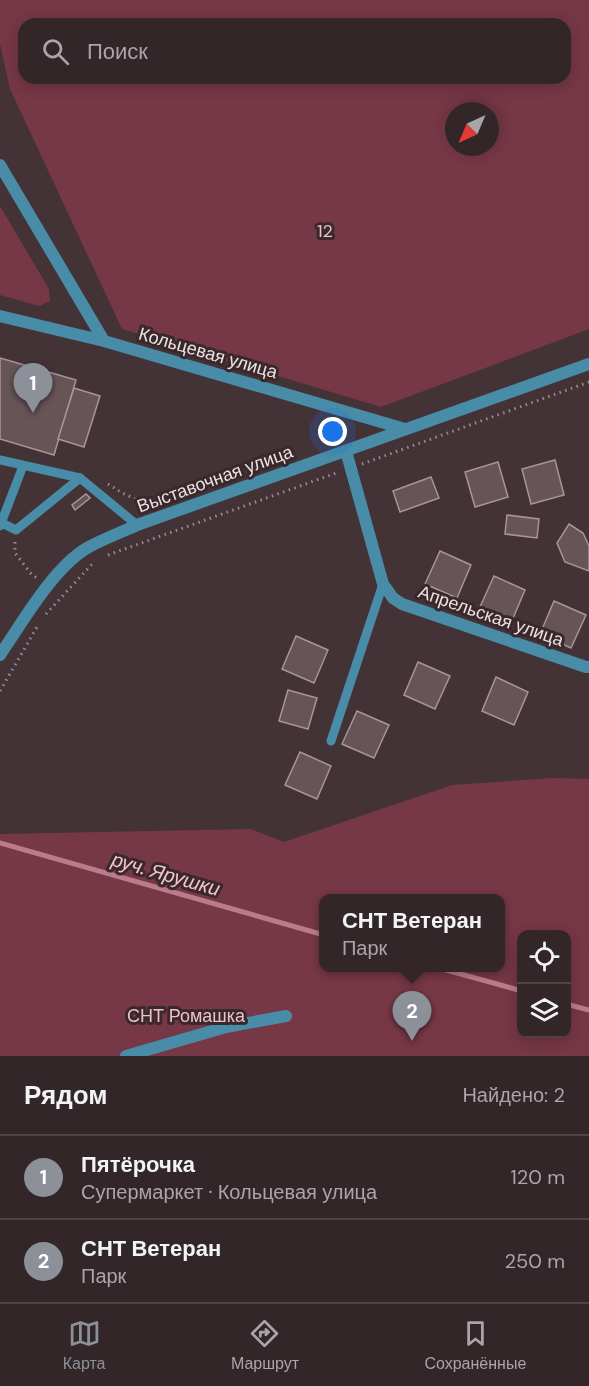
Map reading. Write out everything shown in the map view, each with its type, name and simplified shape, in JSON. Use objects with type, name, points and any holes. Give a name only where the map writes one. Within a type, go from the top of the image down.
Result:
[{"type":"street","points":[[0,165],[104,341]]},
{"type":"street","name":"Кольцевая улица","points":[[0,316],[104,341],[405,429]]},
{"type":"street","name":"Выставочная улица","points":[[0,655],[49,585],[66,565],[85,549],[137,525],[589,364]]},
{"type":"street","name":"Апрельская улица","points":[[346,452],[383,584],[393,598],[402,604],[586,668],[589,667]]},
{"type":"street","points":[[126,1056],[226,1027],[286,1016]]},
{"type":"lane","points":[[0,459],[80,478],[137,525]]},
{"type":"lane","points":[[23,466],[0,524],[16,530],[80,478]]},
{"type":"lane","points":[[331,741],[383,584]]},
{"type":"path","points":[[107,555],[589,382]]},
{"type":"path","points":[[16,530],[15,553],[32,575],[64,595]]},
{"type":"path","points":[[0,691],[42,619],[96,559]]},
{"type":"green space","name":"12","points":[[0,0],[589,0],[589,329],[381,407],[122,329],[10,89],[0,44]]},
{"type":"green space","points":[[0,206],[49,289],[50,301],[39,306],[0,295]]},
{"type":"green space","name":"СНТ Ромашка","points":[[553,778],[589,779],[589,1056],[0,1056],[0,834],[251,829],[284,842],[452,785]]},
{"type":"building","points":[[0,358],[76,380],[54,455],[0,439]]},
{"type":"building","points":[[74,388],[100,396],[84,447],[58,439]]},
{"type":"building","points":[[555,460],[564,495],[531,504],[522,469]]},
{"type":"building","points":[[498,462],[508,497],[475,507],[465,472]]},
{"type":"building","points":[[431,477],[439,498],[400,512],[393,491]]},
{"type":"building","points":[[86,494],[90,498],[75,510],[72,505]]},
{"type":"building","points":[[507,515],[539,519],[537,538],[505,534]]},
{"type":"building","points":[[569,524],[583,533],[589,546],[589,571],[565,562],[557,543]]},
{"type":"building","points":[[440,551],[471,565],[457,598],[425,584]]},
{"type":"building","points":[[494,576],[525,590],[511,623],[479,609]]},
{"type":"building","points":[[554,601],[586,615],[571,648],[540,634]]},
{"type":"building","points":[[296,636],[328,650],[314,683],[282,669]]},
{"type":"building","points":[[418,662],[450,676],[435,709],[404,695]]},
{"type":"building","points":[[496,677],[528,692],[514,725],[482,711]]},
{"type":"building","points":[[288,690],[317,698],[308,729],[279,721]]},
{"type":"building","points":[[357,711],[389,725],[374,758],[342,744]]},
{"type":"building","points":[[300,752],[331,766],[317,799],[285,785]]},
{"type":"waterway","name":"руч. Ярушки","points":[[0,843],[319,934]]},
{"type":"waterway","name":"руч. Ярушки","points":[[453,972],[517,990]]},
{"type":"waterway","name":"руч. Ярушки","points":[[571,1005],[589,1010]]},
{"type":"place","name":"Пятёрочка","points":[[33,413]]},
{"type":"place","name":"СНТ Ветеран","points":[[412,1041]]}]
